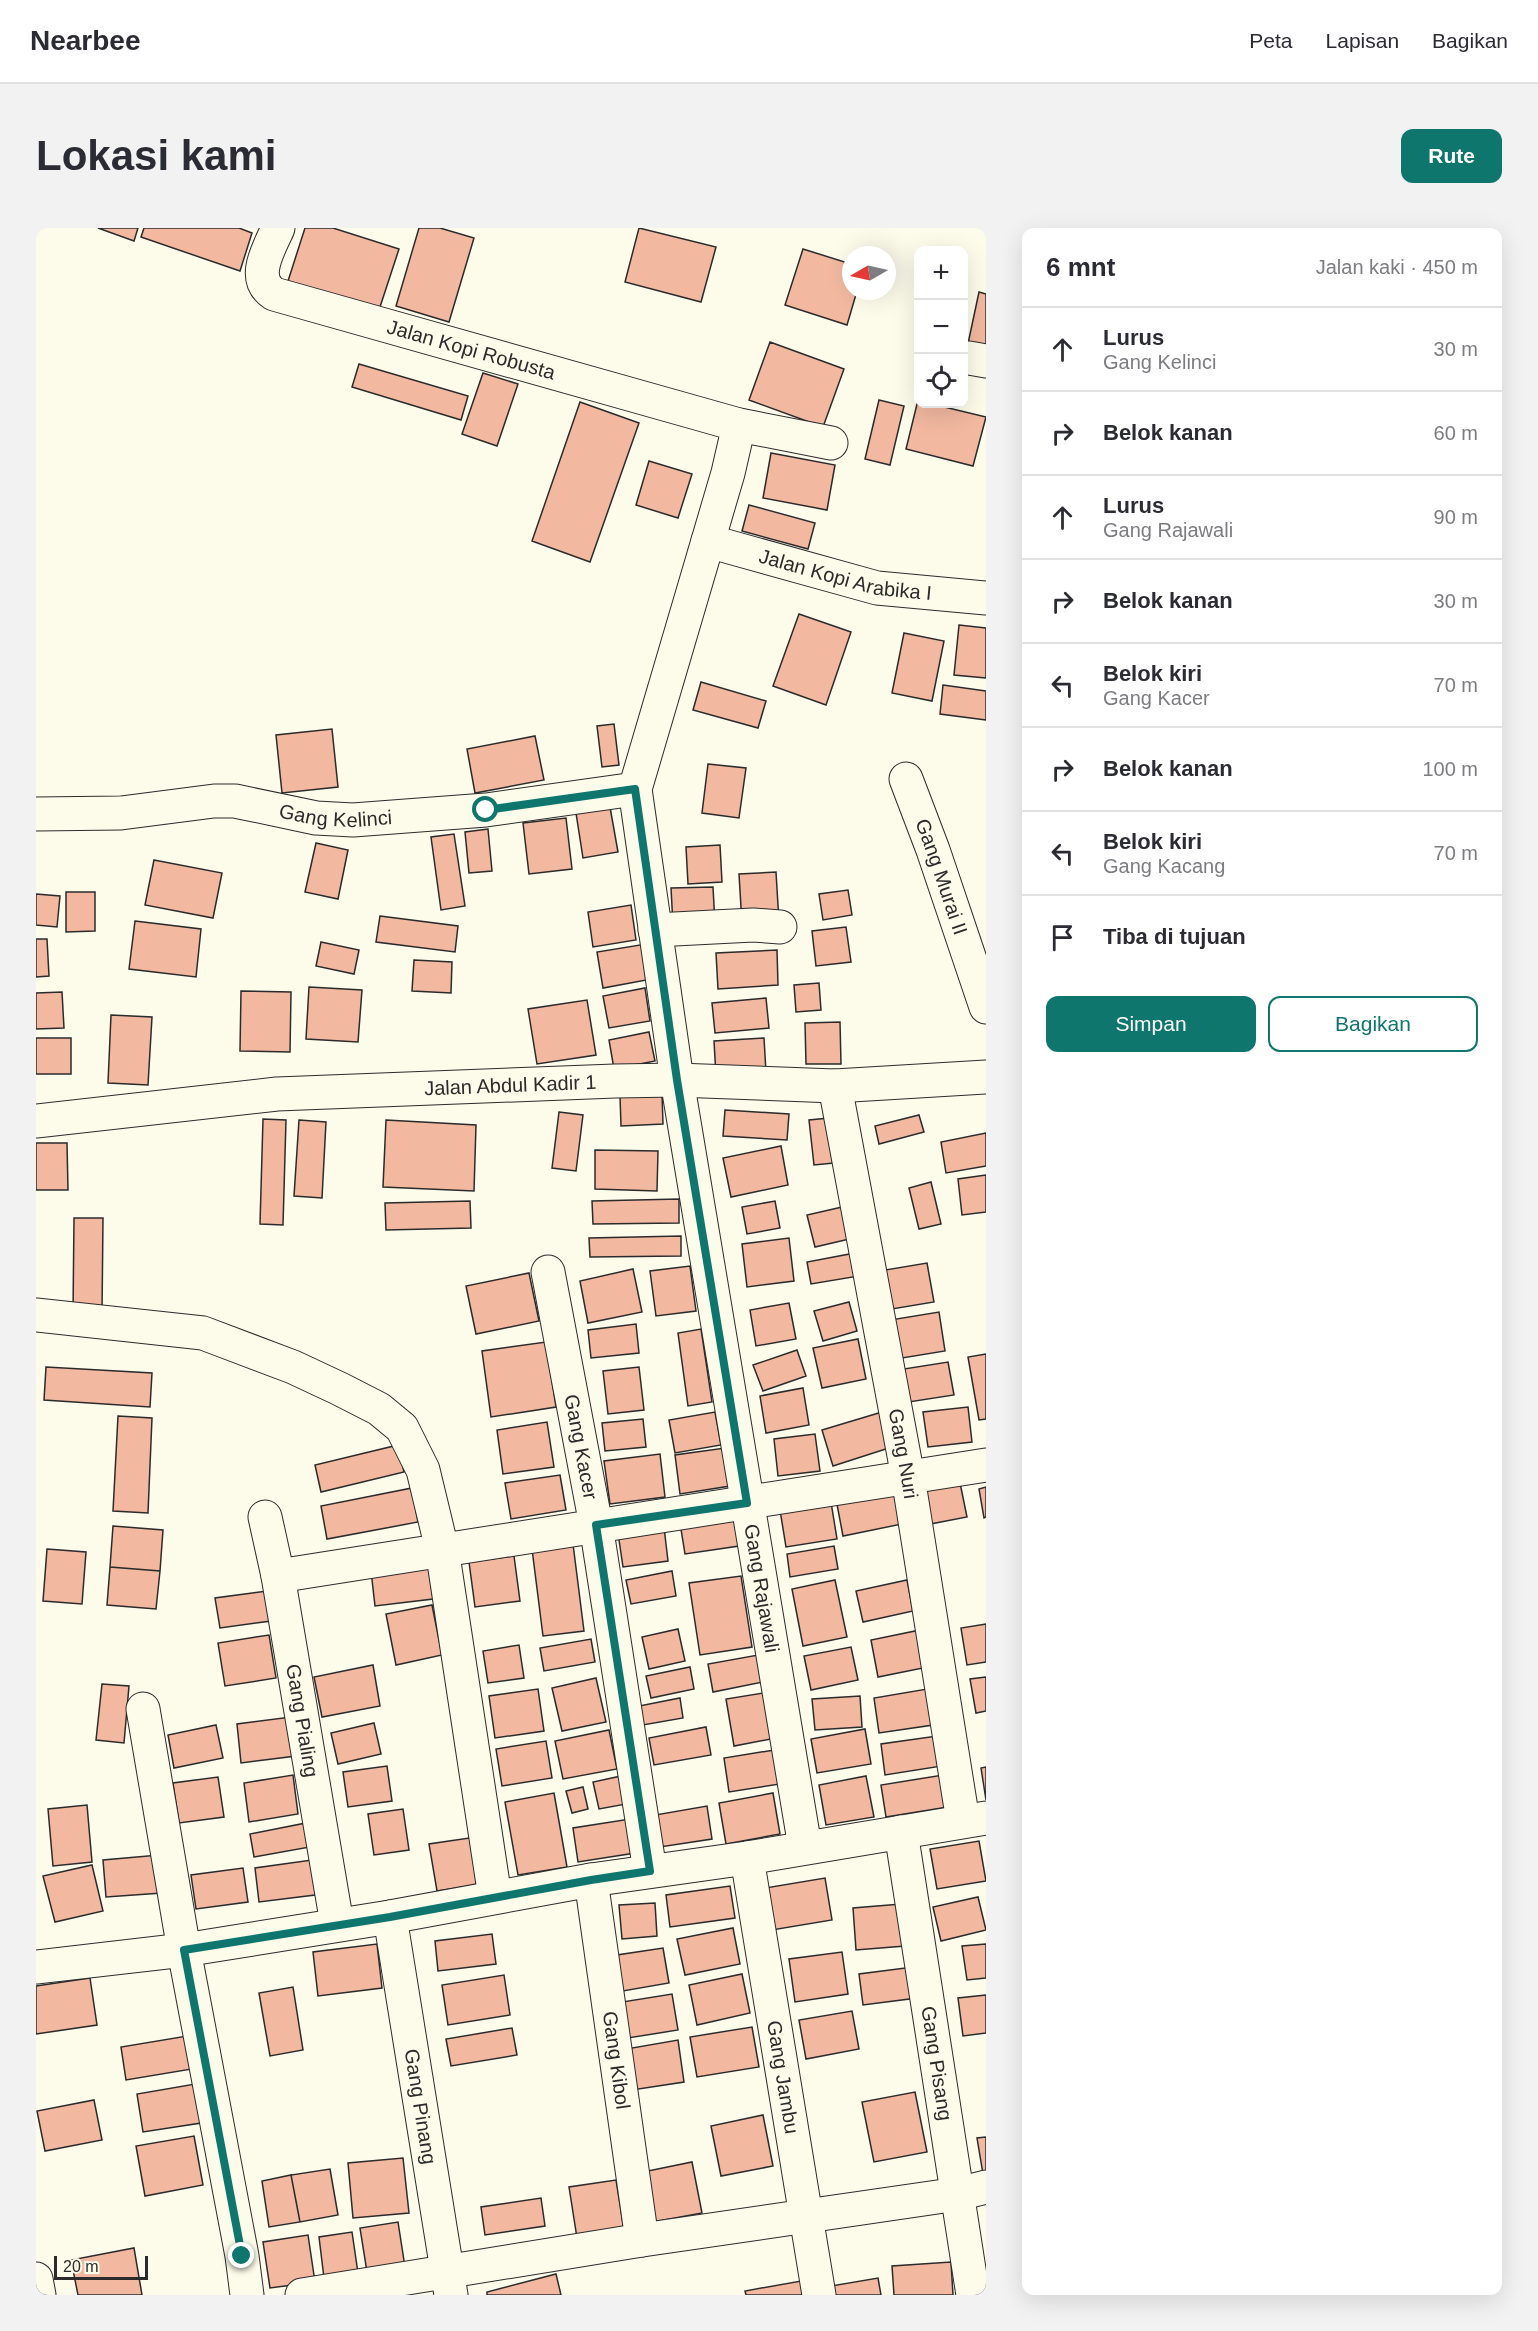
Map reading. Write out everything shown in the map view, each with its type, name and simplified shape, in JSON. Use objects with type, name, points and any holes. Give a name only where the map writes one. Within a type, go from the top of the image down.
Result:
[{"type":"street","name":"Jalan Kopi Robusta","points":[[278,228],[261,270],[264,285],[274,294],[738,425],[831,443]]},
{"type":"street","points":[[635,789],[728,473],[738,425]]},
{"type":"street","name":"Jalan Kopi Arabika I","points":[[708,541],[877,588],[986,597]]},
{"type":"street","name":"Gang Murai II","points":[[906,779],[933,850],[986,1007]]},
{"type":"street","name":"Gang Kelinci","points":[[36,814],[121,813],[214,801],[235,801],[316,818],[353,820],[486,810],[635,789]]},
{"type":"street","name":"Gang Rajawali","points":[[635,789],[677,1080],[805,1847]]},
{"type":"street","points":[[655,930],[753,925],[780,927]]},
{"type":"street","name":"Jalan Abdul Kadir 1","points":[[36,1121],[277,1094],[677,1080],[835,1086],[986,1077]]},
{"type":"street","name":"Gang Nuri","points":[[835,1086],[975,1820]]},
{"type":"street","name":"Gang Kacer","points":[[548,1272],[596,1525],[650,1871]]},
{"type":"street","points":[[36,1315],[203,1333],[294,1367],[379,1409],[402,1428],[423,1470],[442,1549],[495,1897]]},
{"type":"street","points":[[278,1576],[986,1465]]},
{"type":"street","name":"Gang Pialing","points":[[265,1517],[278,1576],[337,1924]]},
{"type":"street","points":[[143,1709],[184,1950],[242,2256],[247,2295]]},
{"type":"street","points":[[36,1966],[184,1950],[390,1917],[591,1880],[747,1858],[975,1820]]},
{"type":"street","name":"Gang Pisang","points":[[901,1832],[972,2191],[974,2295]]},
{"type":"street","name":"Gang Jambu","points":[[747,1858],[819,2295]]},
{"type":"street","name":"Gang Kibol","points":[[591,1880],[642,2240]]},
{"type":"street","name":"Gang Pinang","points":[[390,1917],[449,2283]]},
{"type":"street","points":[[302,2295],[449,2283],[642,2240],[972,2191]]},
{"type":"street","points":[[36,2278],[39,2295]]},
{"type":"building","points":[[98,228],[138,228],[134,241]]},
{"type":"building","points":[[144,228],[239,228],[252,233],[240,271],[141,237]]},
{"type":"building","points":[[305,228],[333,228],[399,249],[379,310],[288,281]]},
{"type":"building","points":[[419,228],[440,228],[474,238],[449,322],[396,306]]},
{"type":"building","points":[[639,228],[716,247],[701,302],[625,282]]},
{"type":"building","points":[[803,249],[842,261],[842,300],[854,300],[847,325],[785,305]]},
{"type":"building","points":[[979,292],[986,294],[986,357],[968,353]]},
{"type":"building","points":[[770,342],[844,369],[823,427],[749,400]]},
{"type":"building","points":[[359,364],[468,396],[461,420],[352,387]]},
{"type":"building","points":[[483,373],[518,384],[497,446],[462,434]]},
{"type":"building","points":[[879,400],[904,406],[890,465],[865,459]]},
{"type":"building","points":[[580,402],[639,423],[590,562],[532,541]]},
{"type":"building","points":[[916,408],[949,408],[986,417],[973,466],[906,449]]},
{"type":"building","points":[[771,453],[835,465],[827,510],[763,498]]},
{"type":"building","points":[[649,461],[692,474],[678,518],[636,505]]},
{"type":"building","points":[[749,505],[815,523],[808,549],[742,531]]},
{"type":"building","points":[[799,614],[851,632],[826,705],[773,686]]},
{"type":"building","points":[[959,625],[986,628],[986,678],[954,675]]},
{"type":"building","points":[[904,633],[944,641],[932,701],[892,693]]},
{"type":"building","points":[[701,682],[766,701],[758,728],[693,710]]},
{"type":"building","points":[[943,685],[986,691],[986,720],[940,714]]},
{"type":"building","points":[[614,724],[619,765],[602,767],[597,726]]},
{"type":"building","points":[[332,729],[338,787],[282,793],[276,735]]},
{"type":"building","points":[[535,736],[544,780],[475,793],[467,749]]},
{"type":"building","points":[[708,764],[746,768],[739,818],[702,813]]},
{"type":"building","points":[[610,807],[618,852],[583,858],[576,813]]},
{"type":"building","points":[[566,818],[572,869],[529,874],[523,823]]},
{"type":"building","points":[[488,829],[492,871],[469,873],[465,832]]},
{"type":"building","points":[[454,834],[465,906],[441,910],[431,837]]},
{"type":"building","points":[[316,843],[348,850],[338,899],[305,892]]},
{"type":"building","points":[[720,845],[722,882],[688,884],[686,847]]},
{"type":"building","points":[[154,860],[222,873],[213,918],[145,905]]},
{"type":"building","points":[[776,872],[779,922],[742,924],[739,874]]},
{"type":"building","points":[[713,887],[715,924],[673,925],[671,888]]},
{"type":"building","points":[[848,890],[852,915],[823,920],[819,894]]},
{"type":"building","points":[[66,892],[95,892],[95,931],[66,932]]},
{"type":"building","points":[[36,894],[60,896],[57,927],[36,925]]},
{"type":"building","points":[[631,905],[636,940],[593,947],[588,912]]},
{"type":"building","points":[[380,916],[458,926],[455,952],[376,942]]},
{"type":"building","points":[[135,921],[201,929],[196,977],[129,969]]},
{"type":"building","points":[[846,927],[851,962],[816,966],[812,931]]},
{"type":"building","points":[[36,939],[47,939],[49,976],[36,977]]},
{"type":"building","points":[[321,942],[359,950],[354,974],[316,966]]},
{"type":"building","points":[[646,944],[652,979],[603,988],[597,952]]},
{"type":"building","points":[[777,950],[778,985],[718,989],[716,953]]},
{"type":"building","points":[[414,960],[452,962],[451,993],[412,991]]},
{"type":"building","points":[[819,983],[821,1010],[796,1012],[794,985]]},
{"type":"building","points":[[309,987],[362,990],[358,1042],[306,1039]]},
{"type":"building","points":[[645,988],[650,1021],[609,1028],[603,996]]},
{"type":"building","points":[[241,991],[291,992],[290,1052],[240,1051]]},
{"type":"building","points":[[62,992],[64,1028],[36,1029],[36,993]]},
{"type":"building","points":[[766,998],[769,1028],[715,1033],[712,1003]]},
{"type":"building","points":[[587,1000],[596,1055],[537,1064],[528,1009]]},
{"type":"building","points":[[111,1015],[152,1017],[148,1085],[108,1083]]},
{"type":"building","points":[[840,1022],[841,1064],[806,1064],[805,1023]]},
{"type":"building","points":[[649,1032],[655,1061],[614,1069],[609,1040]]},
{"type":"building","points":[[36,1038],[71,1038],[71,1074],[36,1074]]},
{"type":"building","points":[[764,1038],[766,1072],[716,1076],[714,1041]]},
{"type":"building","points":[[662,1094],[663,1124],[621,1126],[620,1096]]},
{"type":"building","points":[[725,1110],[789,1114],[787,1140],[723,1136]]},
{"type":"building","points":[[559,1112],[583,1115],[576,1171],[552,1168]]},
{"type":"building","points":[[919,1115],[924,1132],[879,1144],[875,1126]]},
{"type":"building","points":[[839,1117],[844,1162],[814,1165],[809,1120]]},
{"type":"building","points":[[263,1119],[286,1120],[283,1225],[260,1224]]},
{"type":"building","points":[[299,1120],[326,1122],[322,1198],[294,1196]]},
{"type":"building","points":[[386,1120],[476,1125],[474,1191],[383,1187]]},
{"type":"building","points":[[986,1133],[986,1166],[946,1173],[941,1142]]},
{"type":"building","points":[[36,1143],[67,1143],[68,1190],[36,1190]]},
{"type":"building","points":[[781,1146],[788,1185],[731,1197],[723,1158]]},
{"type":"building","points":[[595,1150],[658,1151],[657,1191],[595,1189]]},
{"type":"building","points":[[986,1175],[986,1212],[962,1215],[958,1179]]},
{"type":"building","points":[[931,1182],[941,1224],[919,1229],[909,1188]]},
{"type":"building","points":[[679,1199],[679,1223],[593,1224],[592,1201]]},
{"type":"building","points":[[470,1201],[471,1228],[386,1230],[385,1203]]},
{"type":"building","points":[[775,1201],[780,1228],[747,1234],[742,1207]]},
{"type":"building","points":[[851,1205],[858,1237],[815,1247],[807,1215]]},
{"type":"building","points":[[74,1218],[103,1218],[102,1314],[73,1313]]},
{"type":"building","points":[[681,1236],[681,1256],[590,1257],[589,1238]]},
{"type":"building","points":[[789,1238],[794,1281],[747,1287],[742,1244]]},
{"type":"building","points":[[855,1253],[859,1276],[811,1284],[807,1262]]},
{"type":"building","points":[[927,1263],[934,1302],[886,1310],[879,1271]]},
{"type":"building","points":[[690,1266],[696,1311],[656,1316],[650,1271]]},
{"type":"building","points":[[633,1269],[642,1312],[588,1323],[580,1281]]},
{"type":"building","points":[[529,1273],[539,1321],[476,1334],[466,1286]]},
{"type":"building","points":[[849,1302],[857,1331],[823,1341],[814,1311]]},
{"type":"building","points":[[789,1303],[796,1339],[756,1346],[750,1310]]},
{"type":"building","points":[[939,1312],[945,1351],[890,1360],[884,1321]]},
{"type":"building","points":[[636,1324],[639,1353],[591,1358],[588,1330]]},
{"type":"building","points":[[701,1329],[712,1402],[688,1406],[678,1333]]},
{"type":"building","points":[[858,1339],[866,1379],[822,1388],[813,1348]]},
{"type":"building","points":[[546,1342],[556,1407],[491,1417],[482,1351]]},
{"type":"building","points":[[797,1350],[806,1376],[763,1391],[753,1365]]},
{"type":"building","points":[[986,1354],[986,1419],[979,1420],[968,1357]]},
{"type":"building","points":[[948,1362],[954,1395],[896,1404],[891,1371]]},
{"type":"building","points":[[46,1367],[152,1373],[150,1407],[44,1400]]},
{"type":"building","points":[[639,1367],[644,1410],[608,1414],[603,1371]]},
{"type":"building","points":[[803,1388],[809,1425],[766,1433],[760,1396]]},
{"type":"building","points":[[968,1407],[972,1442],[928,1447],[923,1412]]},
{"type":"building","points":[[715,1412],[721,1445],[675,1453],[669,1420]]},
{"type":"building","points":[[882,1412],[892,1447],[833,1466],[822,1430]]},
{"type":"building","points":[[118,1416],[152,1418],[148,1513],[113,1511]]},
{"type":"building","points":[[643,1419],[646,1447],[605,1451],[602,1423]]},
{"type":"building","points":[[547,1422],[554,1467],[503,1474],[497,1430]]},
{"type":"building","points":[[815,1434],[820,1471],[778,1476],[774,1439]]},
{"type":"building","points":[[398,1445],[404,1472],[321,1492],[315,1465]]},
{"type":"building","points":[[725,1448],[730,1486],[680,1494],[675,1455]]},
{"type":"building","points":[[660,1454],[665,1497],[610,1504],[604,1461]]},
{"type":"building","points":[[560,1475],[566,1510],[511,1519],[505,1483]]},
{"type":"building","points":[[959,1478],[967,1517],[925,1525],[918,1486]]},
{"type":"building","points":[[986,1487],[986,1517],[984,1518],[979,1489]]},
{"type":"building","points":[[412,1488],[418,1522],[327,1539],[321,1506]]},
{"type":"building","points":[[896,1488],[902,1524],[843,1536],[836,1499]]},
{"type":"building","points":[[831,1502],[837,1539],[786,1547],[780,1510]]},
{"type":"building","points":[[734,1514],[739,1546],[685,1554],[680,1523]]},
{"type":"building","points":[[113,1526],[163,1530],[160,1571],[110,1567]]},
{"type":"building","points":[[664,1527],[668,1561],[623,1567],[618,1533]]},
{"type":"building","points":[[573,1544],[584,1631],[543,1636],[532,1549]]},
{"type":"building","points":[[834,1546],[838,1569],[790,1577],[787,1554]]},
{"type":"building","points":[[47,1549],[86,1552],[82,1604],[43,1601]]},
{"type":"building","points":[[514,1556],[520,1601],[475,1607],[469,1562]]},
{"type":"building","points":[[428,1562],[433,1599],[375,1606],[371,1571]]},
{"type":"building","points":[[110,1567],[160,1571],[156,1609],[107,1605]]},
{"type":"building","points":[[672,1571],[676,1596],[631,1604],[626,1580]]},
{"type":"building","points":[[741,1576],[752,1647],[700,1655],[689,1583]]},
{"type":"building","points":[[835,1580],[847,1637],[803,1646],[792,1589]]},
{"type":"building","points":[[907,1580],[913,1611],[863,1622],[856,1591]]},
{"type":"building","points":[[267,1591],[271,1621],[220,1628],[215,1598]]},
{"type":"building","points":[[432,1605],[442,1655],[396,1665],[386,1614]]},
{"type":"building","points":[[986,1624],[986,1662],[967,1665],[961,1628]]},
{"type":"building","points":[[678,1629],[685,1661],[649,1669],[642,1637]]},
{"type":"building","points":[[920,1630],[928,1667],[878,1677],[871,1640]]},
{"type":"building","points":[[269,1635],[276,1678],[225,1686],[218,1643]]},
{"type":"building","points":[[591,1639],[595,1662],[544,1671],[540,1648]]},
{"type":"building","points":[[519,1645],[524,1678],[488,1683],[483,1651]]},
{"type":"building","points":[[851,1647],[858,1680],[811,1690],[804,1656]]},
{"type":"building","points":[[758,1655],[763,1682],[713,1692],[708,1664]]},
{"type":"building","points":[[373,1665],[380,1706],[322,1717],[314,1677]]},
{"type":"building","points":[[690,1667],[694,1689],[651,1698],[646,1676]]},
{"type":"building","points":[[986,1677],[986,1711],[976,1713],[970,1679]]},
{"type":"building","points":[[596,1678],[606,1722],[562,1731],[552,1688]]},
{"type":"building","points":[[102,1684],[129,1686],[124,1743],[96,1740]]},
{"type":"building","points":[[538,1689],[544,1731],[495,1738],[489,1696]]},
{"type":"building","points":[[927,1689],[933,1725],[879,1733],[874,1698]]},
{"type":"building","points":[[763,1693],[771,1739],[734,1746],[726,1699]]},
{"type":"building","points":[[860,1696],[862,1727],[815,1730],[812,1699]]},
{"type":"building","points":[[680,1698],[683,1718],[643,1725],[639,1706]]},
{"type":"building","points":[[291,1717],[296,1756],[241,1763],[237,1724]]},
{"type":"building","points":[[374,1723],[381,1754],[338,1764],[331,1733]]},
{"type":"building","points":[[216,1725],[223,1758],[174,1768],[168,1735]]},
{"type":"building","points":[[706,1727],[711,1755],[654,1765],[649,1738]]},
{"type":"building","points":[[865,1729],[871,1764],[817,1773],[811,1739]]},
{"type":"building","points":[[609,1730],[617,1769],[563,1779],[555,1741]]},
{"type":"building","points":[[937,1736],[942,1766],[885,1775],[881,1744]]},
{"type":"building","points":[[546,1741],[552,1778],[502,1786],[496,1749]]},
{"type":"building","points":[[774,1750],[780,1784],[729,1792],[724,1758]]},
{"type":"building","points":[[387,1766],[392,1801],[348,1807],[343,1772]]},
{"type":"building","points":[[986,1767],[986,1800],[981,1768]]},
{"type":"building","points":[[293,1775],[298,1814],[249,1822],[244,1783]]},
{"type":"building","points":[[626,1775],[632,1803],[599,1809],[593,1782]]},
{"type":"building","points":[[943,1775],[948,1807],[886,1817],[881,1785]]},
{"type":"building","points":[[866,1776],[874,1817],[826,1825],[819,1785]]},
{"type":"building","points":[[218,1777],[224,1817],[179,1823],[173,1783]]},
{"type":"building","points":[[583,1787],[588,1809],[572,1813],[566,1791]]},
{"type":"building","points":[[554,1793],[567,1867],[518,1875],[505,1802]]},
{"type":"building","points":[[773,1793],[780,1834],[726,1844],[719,1803]]},
{"type":"building","points":[[87,1805],[92,1862],[53,1866],[48,1809]]},
{"type":"building","points":[[707,1806],[712,1839],[660,1847],[655,1815]]},
{"type":"building","points":[[403,1809],[409,1850],[374,1855],[368,1814]]},
{"type":"building","points":[[630,1819],[635,1853],[578,1862],[573,1828]]},
{"type":"building","points":[[306,1823],[310,1847],[254,1857],[250,1834]]},
{"type":"building","points":[[476,1837],[483,1884],[437,1891],[429,1844]]},
{"type":"building","points":[[979,1841],[986,1881],[937,1889],[930,1849]]},
{"type":"building","points":[[159,1855],[162,1893],[106,1897],[103,1860]]},
{"type":"building","points":[[319,1859],[323,1894],[259,1902],[255,1868]]},
{"type":"building","points":[[92,1865],[103,1911],[55,1922],[43,1876]]},
{"type":"building","points":[[243,1868],[248,1902],[196,1909],[191,1875]]},
{"type":"building","points":[[825,1878],[832,1920],[772,1930],[765,1888]]},
{"type":"building","points":[[730,1886],[735,1918],[670,1927],[666,1895]]},
{"type":"building","points":[[978,1897],[986,1930],[941,1941],[933,1907]]},
{"type":"building","points":[[655,1903],[657,1936],[622,1939],[619,1905]]},
{"type":"building","points":[[901,1904],[905,1946],[856,1950],[853,1908]]},
{"type":"building","points":[[733,1928],[740,1964],[685,1975],[677,1939]]},
{"type":"building","points":[[492,1934],[496,1964],[438,1971],[435,1941]]},
{"type":"building","points":[[377,1944],[382,1988],[318,1996],[313,1952]]},
{"type":"building","points":[[986,1944],[986,1978],[967,1980],[962,1946]]},
{"type":"building","points":[[663,1948],[669,1983],[623,1991],[617,1955]]},
{"type":"building","points":[[842,1952],[848,1994],[795,2002],[789,1959]]},
{"type":"building","points":[[913,1967],[917,1998],[863,2005],[859,1974]]},
{"type":"building","points":[[742,1974],[750,2013],[697,2025],[689,1985]]},
{"type":"building","points":[[504,1975],[510,2015],[448,2025],[442,1985]]},
{"type":"building","points":[[90,1978],[97,2025],[36,2034],[36,1986]]},
{"type":"building","points":[[293,1987],[303,2050],[270,2056],[259,1993]]},
{"type":"building","points":[[672,1994],[678,2030],[628,2038],[622,2002]]},
{"type":"building","points":[[986,1995],[986,2033],[963,2036],[958,1998]]},
{"type":"building","points":[[852,2011],[859,2049],[806,2059],[799,2020]]},
{"type":"building","points":[[752,2027],[759,2067],[697,2077],[690,2037]]},
{"type":"building","points":[[512,2028],[517,2055],[451,2066],[446,2039]]},
{"type":"building","points":[[187,2036],[192,2069],[126,2080],[121,2047]]},
{"type":"building","points":[[678,2040],[684,2082],[632,2090],[626,2049]]},
{"type":"building","points":[[195,2084],[201,2123],[143,2132],[137,2094]]},
{"type":"building","points":[[915,2092],[927,2152],[874,2162],[862,2102]]},
{"type":"building","points":[[94,2100],[102,2140],[45,2151],[37,2111]]},
{"type":"building","points":[[763,2115],[773,2166],[721,2176],[711,2126]]},
{"type":"building","points":[[194,2136],[203,2185],[145,2196],[136,2146]]},
{"type":"building","points":[[986,2137],[986,2174],[983,2174],[977,2138]]},
{"type":"building","points":[[403,2158],[409,2213],[353,2218],[348,2163]]},
{"type":"building","points":[[692,2162],[702,2213],[648,2223],[638,2173]]},
{"type":"building","points":[[330,2169],[338,2215],[300,2222],[291,2175]]},
{"type":"building","points":[[291,2175],[300,2222],[269,2227],[262,2181]]},
{"type":"building","points":[[616,2180],[624,2230],[577,2238],[569,2187]]},
{"type":"building","points":[[541,2198],[545,2226],[485,2235],[481,2207]]},
{"type":"building","points":[[398,2222],[405,2267],[367,2272],[360,2228]]},
{"type":"building","points":[[352,2232],[358,2273],[324,2278],[319,2237]]},
{"type":"building","points":[[308,2235],[315,2282],[270,2288],[263,2242]]},
{"type":"building","points":[[134,2248],[142,2295],[78,2295],[71,2260]]},
{"type":"building","points":[[951,2262],[953,2295],[894,2295],[892,2266]]},
{"type":"building","points":[[556,2274],[561,2295],[487,2295],[487,2292]]},
{"type":"building","points":[[878,2278],[881,2295],[826,2295],[825,2287]]},
{"type":"building","points":[[801,2281],[803,2295],[746,2295],[745,2291]]},
{"type":"route","points":[[242,2256],[184,1950],[390,1917],[650,1871],[596,1525],[747,1503],[677,1080],[635,789],[486,810]]}]
